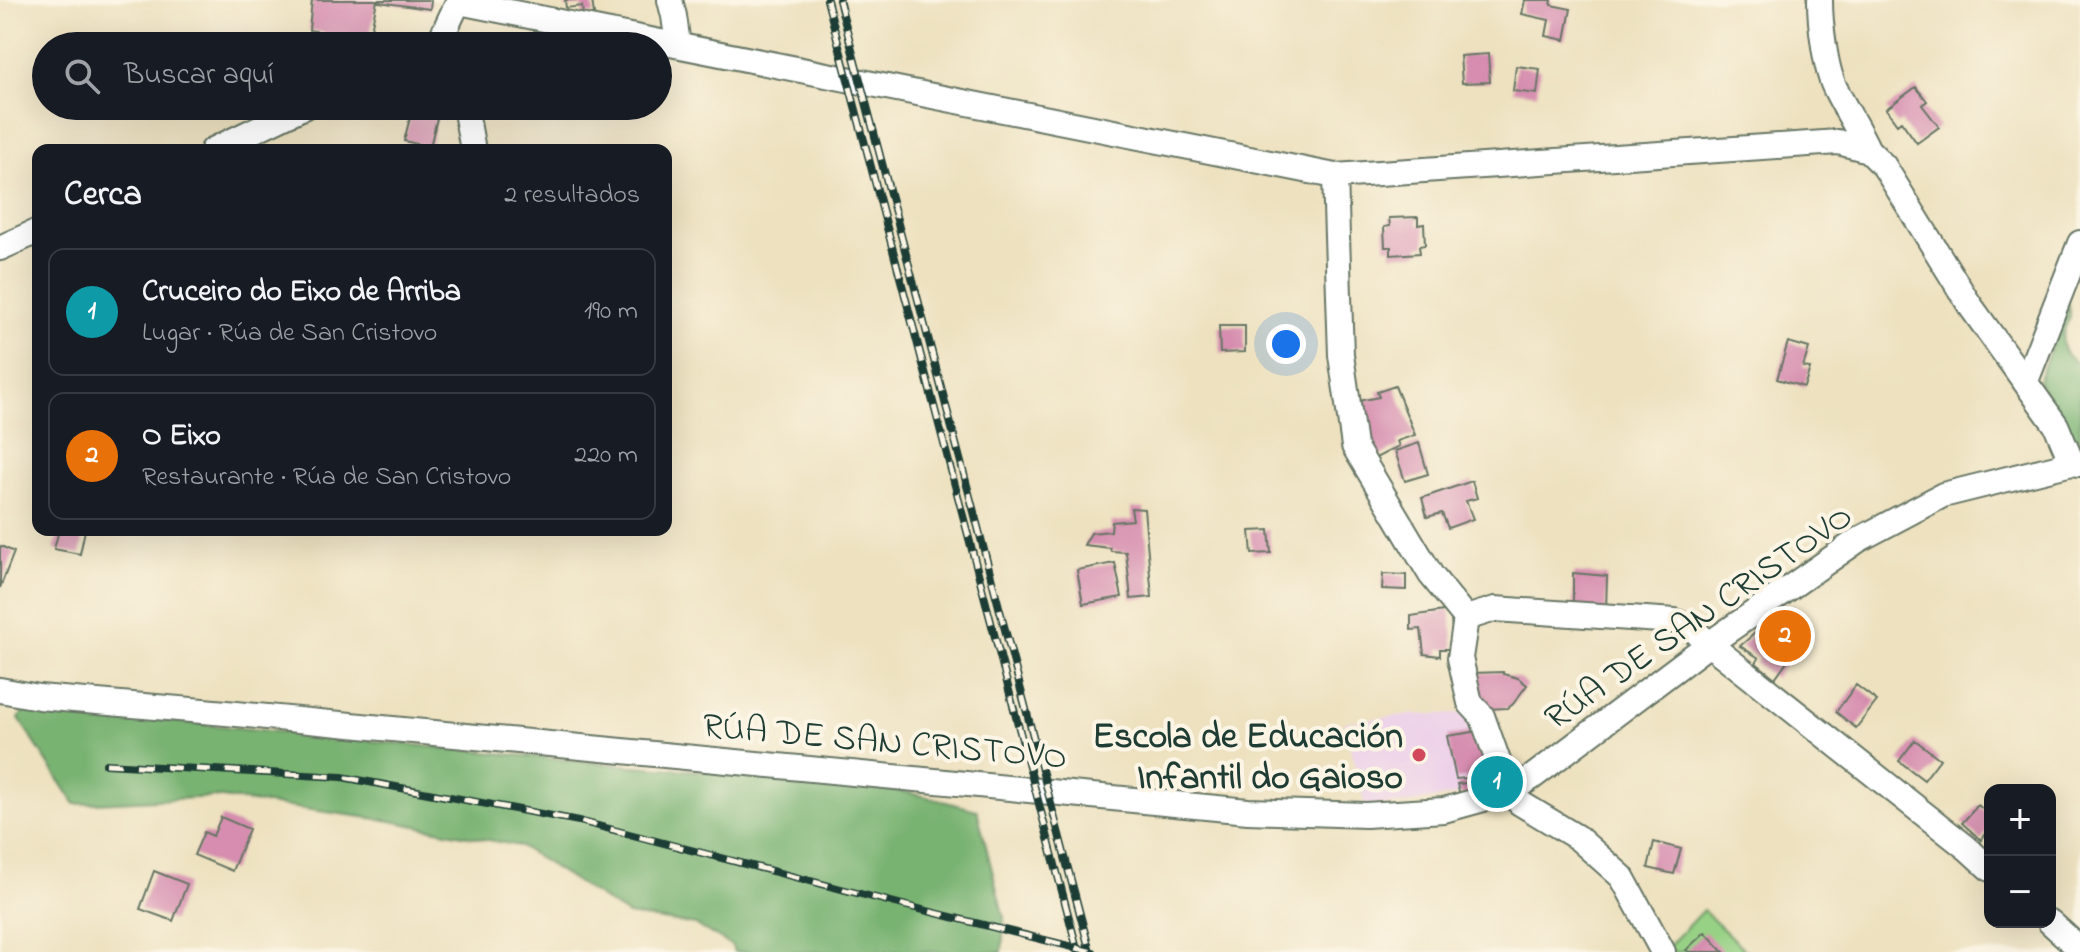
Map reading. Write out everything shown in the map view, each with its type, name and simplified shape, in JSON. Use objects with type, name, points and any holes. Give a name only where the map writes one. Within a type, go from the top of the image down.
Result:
[{"type":"street","points":[[670,0],[678,45]]},
{"type":"street","points":[[1820,0],[1820,23],[1833,84],[1868,150],[1884,166],[1969,304],[2056,425],[2076,464]]},
{"type":"street","points":[[443,32],[459,1],[613,32]]},
{"type":"street","points":[[672,44],[1335,176],[1838,142],[1868,150]]},
{"type":"street","points":[[252,143],[285,120]]},
{"type":"street","points":[[468,120],[472,144]]},
{"type":"street","points":[[1335,176],[1341,355],[1354,446],[1431,575],[1466,618],[1460,658],[1470,703],[1482,716],[1509,792],[1520,803],[1578,838],[1622,877],[1663,952]]},
{"type":"street","points":[[0,248],[32,234]]},
{"type":"street","points":[[2026,381],[2080,243]]},
{"type":"street","name":"RÚA DE SAN CRISTOVO","points":[[0,690],[39,697],[1248,811],[1366,815],[1444,810],[1509,792],[1709,644],[1858,540],[1943,495],[2076,464]]},
{"type":"street","points":[[1466,618],[1495,609],[1675,621],[1695,631],[1984,864]]},
{"type":"street","points":[[2056,927],[2080,949]]},
{"type":"shaded area","name":"Escola de Educación Infantil do Gaioso","points":[[1473,713],[1480,731],[1491,789],[1411,803],[1365,806],[1345,722],[1405,715]]},
{"type":"green space","points":[[2068,305],[2070,318],[2062,343],[2065,353],[2080,366],[2080,442],[2065,427],[2038,381]]},
{"type":"green space","points":[[25,707],[608,764],[804,779],[912,793],[977,810],[1004,918],[1002,952],[734,952],[732,946],[696,925],[628,915],[520,846],[385,820],[215,797],[75,804],[19,719]]},
{"type":"green space","points":[[1703,910],[1747,952],[1672,952],[1667,948]]},
{"type":"building","points":[[312,0],[377,0],[371,32],[309,30]]},
{"type":"building","points":[[378,0],[431,0],[430,9]]},
{"type":"building","points":[[565,0],[592,0],[594,14],[583,15],[582,6],[566,8]]},
{"type":"building","points":[[1525,0],[1552,0],[1551,5],[1571,9],[1565,40],[1546,36],[1549,20],[1522,14]]},
{"type":"building","points":[[1488,54],[1490,82],[1462,83],[1460,56]]},
{"type":"building","points":[[1516,66],[1540,69],[1537,94],[1513,91]]},
{"type":"building","points":[[1916,87],[1927,101],[1922,105],[1939,127],[1917,143],[1901,121],[1897,124],[1886,109]]},
{"type":"building","points":[[409,120],[437,120],[431,144],[404,141]]},
{"type":"building","points":[[1418,217],[1418,225],[1424,224],[1425,245],[1419,246],[1420,253],[1391,255],[1391,247],[1385,247],[1384,227],[1390,226],[1389,218]]},
{"type":"building","points":[[1219,326],[1245,326],[1245,352],[1220,353]]},
{"type":"building","points":[[1788,342],[1809,348],[1803,367],[1810,368],[1804,387],[1777,379]]},
{"type":"building","points":[[1395,386],[1415,435],[1397,441],[1399,446],[1374,459],[1361,437],[1353,402],[1379,397],[1377,392]]},
{"type":"building","points":[[1419,443],[1428,474],[1405,481],[1395,451]]},
{"type":"building","points":[[1472,481],[1477,498],[1466,501],[1473,519],[1448,528],[1442,513],[1427,517],[1422,498]]},
{"type":"building","points":[[1131,508],[1144,509],[1152,597],[1131,599],[1126,552],[1084,545],[1091,533],[1111,531],[1112,522],[1133,520]]},
{"type":"building","points":[[1269,530],[1271,553],[1252,554],[1250,531]]},
{"type":"building","points":[[57,536],[84,536],[80,554],[54,549]]},
{"type":"building","points":[[0,548],[14,552],[0,588]]},
{"type":"building","points":[[1115,563],[1122,597],[1083,604],[1077,570]]},
{"type":"building","points":[[1573,573],[1607,576],[1606,612],[1573,610]]},
{"type":"building","points":[[1383,574],[1406,575],[1406,590],[1382,589]]},
{"type":"building","points":[[1450,610],[1454,649],[1440,649],[1440,656],[1424,654],[1421,629],[1411,630],[1411,616]]},
{"type":"building","points":[[1763,626],[1803,651],[1798,658],[1792,654],[1775,678],[1756,663],[1759,658],[1740,646]]},
{"type":"building","points":[[1503,672],[1527,685],[1508,708],[1484,709],[1478,703],[1473,673]]},
{"type":"building","points":[[1856,685],[1877,701],[1856,728],[1836,712]]},
{"type":"building","points":[[1480,731],[1489,779],[1477,782],[1479,792],[1460,795],[1457,784],[1467,783],[1466,778],[1456,779],[1447,736]]},
{"type":"building","points":[[1915,740],[1940,759],[1924,780],[1899,761]]},
{"type":"building","points":[[1978,805],[1984,810],[1984,836],[1981,840],[1962,823]]},
{"type":"building","points":[[221,817],[249,829],[232,871],[194,855],[204,832],[213,836]]},
{"type":"building","points":[[1654,842],[1681,849],[1674,874],[1648,868]]},
{"type":"building","points":[[154,871],[187,884],[173,921],[140,909]]},
{"type":"building","points":[[1705,932],[1724,952],[1686,950]]},
{"type":"railway","points":[[827,0],[1078,952]]},
{"type":"railway","points":[[839,0],[1090,952]]},
{"type":"railway","points":[[106,764],[342,777],[579,821],[1093,952]]},
{"type":"place","name":"O Eixo","points":[[1785,636]]},
{"type":"place","name":"Escola de Educación Infantil do Gaioso","points":[[1419,755]]},
{"type":"place","name":"Cruceiro do Eixo de Arriba","points":[[1497,782]]}]
